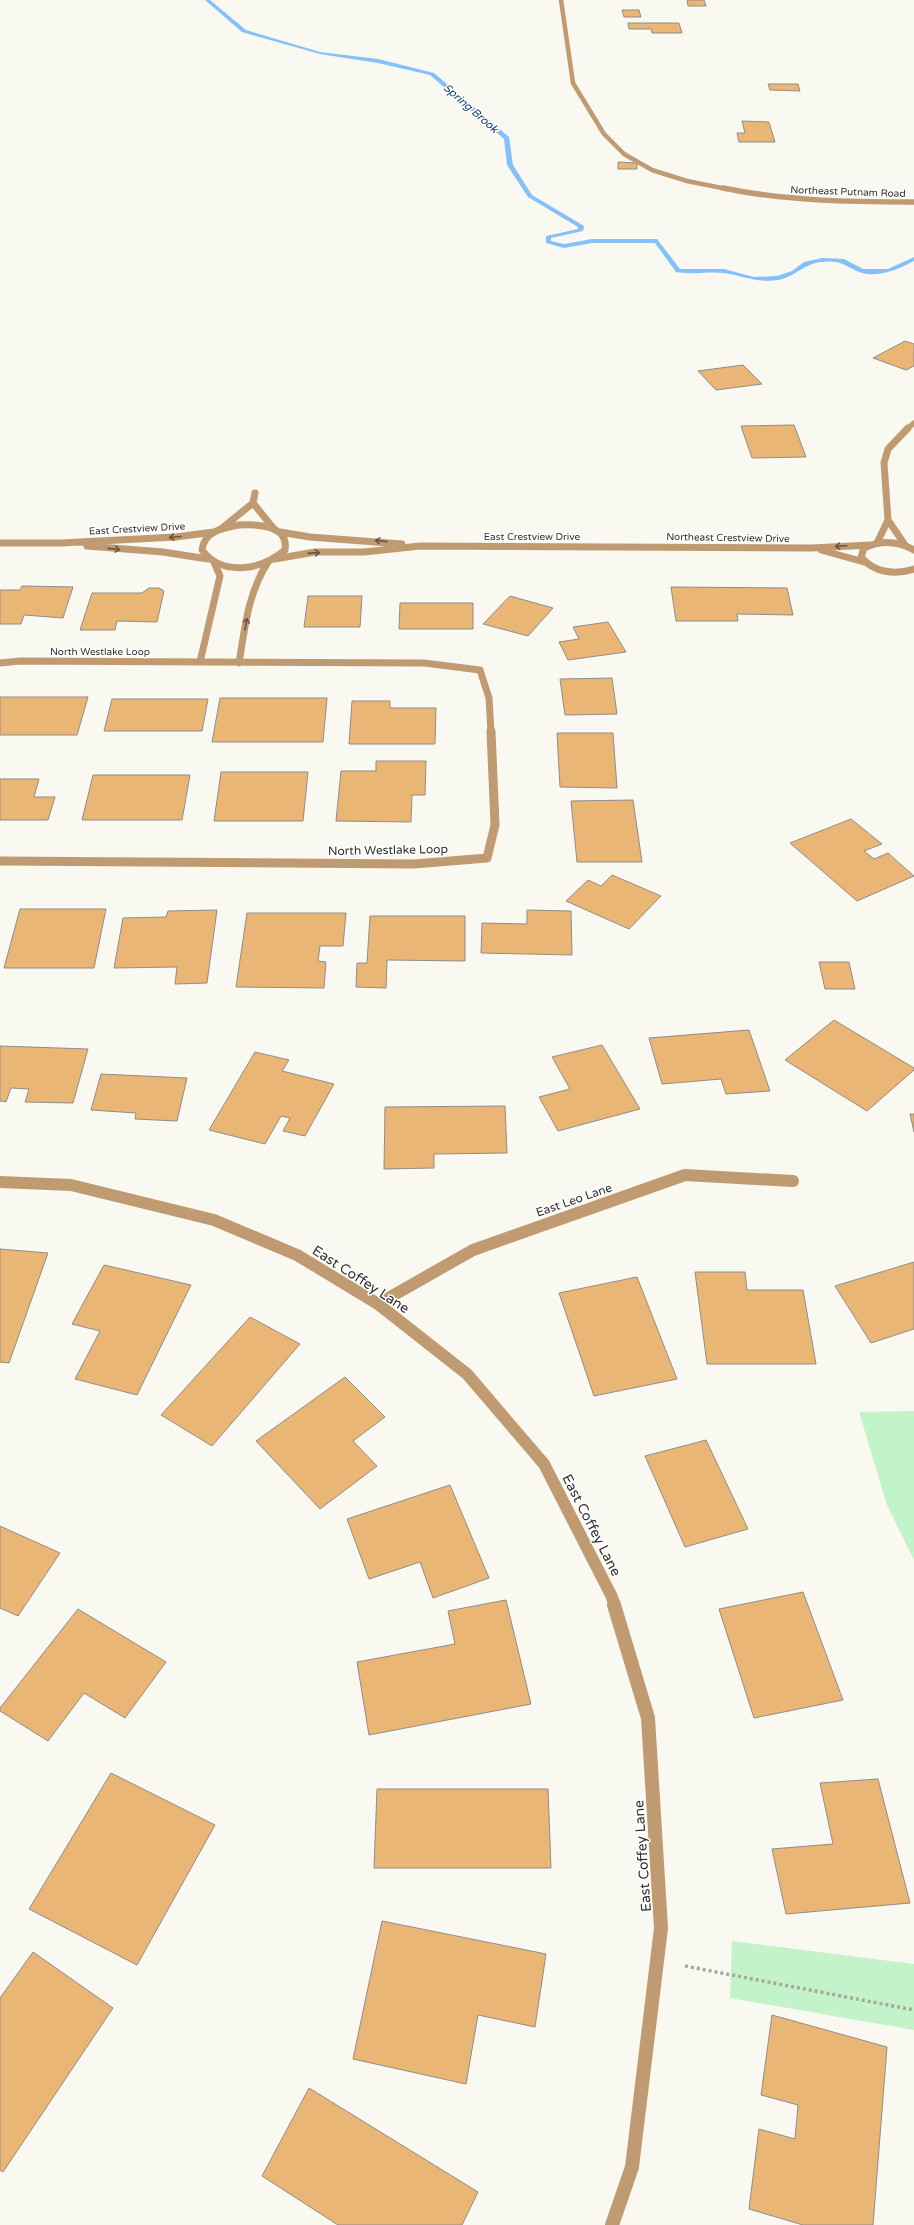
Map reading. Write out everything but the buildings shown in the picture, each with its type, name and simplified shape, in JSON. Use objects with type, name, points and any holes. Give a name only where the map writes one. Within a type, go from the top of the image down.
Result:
[{"type":"street","name":"Northeast Putnam Road","points":[[560,0],[573,83],[604,134],[624,154],[652,170],[687,181],[746,193],[792,199],[843,202],[914,202]]},
{"type":"street","points":[[904,545],[888,520],[884,463],[888,448],[901,433],[914,424]]},
{"type":"street","points":[[200,662],[220,576],[211,560],[204,554],[201,545],[204,540],[214,532],[221,529],[253,503],[255,493]]},
{"type":"street","points":[[253,503],[277,531],[284,536],[287,546],[281,555],[276,559]]},
{"type":"street","points":[[864,562],[861,552],[874,544],[888,520]]},
{"type":"street","name":"East Crestview Drive","points":[[221,529],[248,524],[316,538],[365,539],[420,546]]},
{"type":"street","name":"East Crestview Drive","points":[[0,543],[62,543],[131,538],[176,537],[214,532]]},
{"type":"street","name":"East Crestview Drive","points":[[62,543],[128,550],[172,551],[240,567],[315,552],[364,552],[420,546],[645,546]]},
{"type":"street","name":"Northeast Crestview Drive","points":[[645,546],[811,548],[874,544],[904,545],[913,549]]},
{"type":"street","name":"Northeast Crestview Drive","points":[[811,548],[864,562],[886,572],[905,572],[914,569]]},
{"type":"street","points":[[239,663],[252,590],[268,562]]},
{"type":"street","name":"North Westlake Loop","points":[[0,663],[20,661],[424,663],[480,670],[489,698],[495,826],[487,858],[414,864],[0,861]]},
{"type":"street","name":"East Leo Lane","points":[[378,1304],[473,1250],[685,1175],[793,1181]]},
{"type":"street","name":"East Coffey Lane","points":[[0,1182],[71,1185],[214,1220],[297,1255],[378,1304],[467,1374],[544,1464],[612,1597],[648,1718],[661,1928],[632,2167],[612,2225]]},
{"type":"path","points":[[716,1971],[914,2010]]},
{"type":"green space","points":[[914,1411],[914,1560],[887,1505],[859,1412]]},
{"type":"green space","points":[[732,1941],[914,1964],[914,2030],[730,1998]]},
{"type":"waterway","name":"Spring Brook","points":[[207,0],[244,31],[320,53],[378,61],[432,74],[507,138],[510,165],[530,196],[581,226],[581,230],[548,237],[548,242],[564,246],[592,241],[657,241],[678,271],[724,271],[754,279],[778,278],[794,272],[806,263],[822,260],[842,260],[862,271],[889,271],[914,259]]}]
